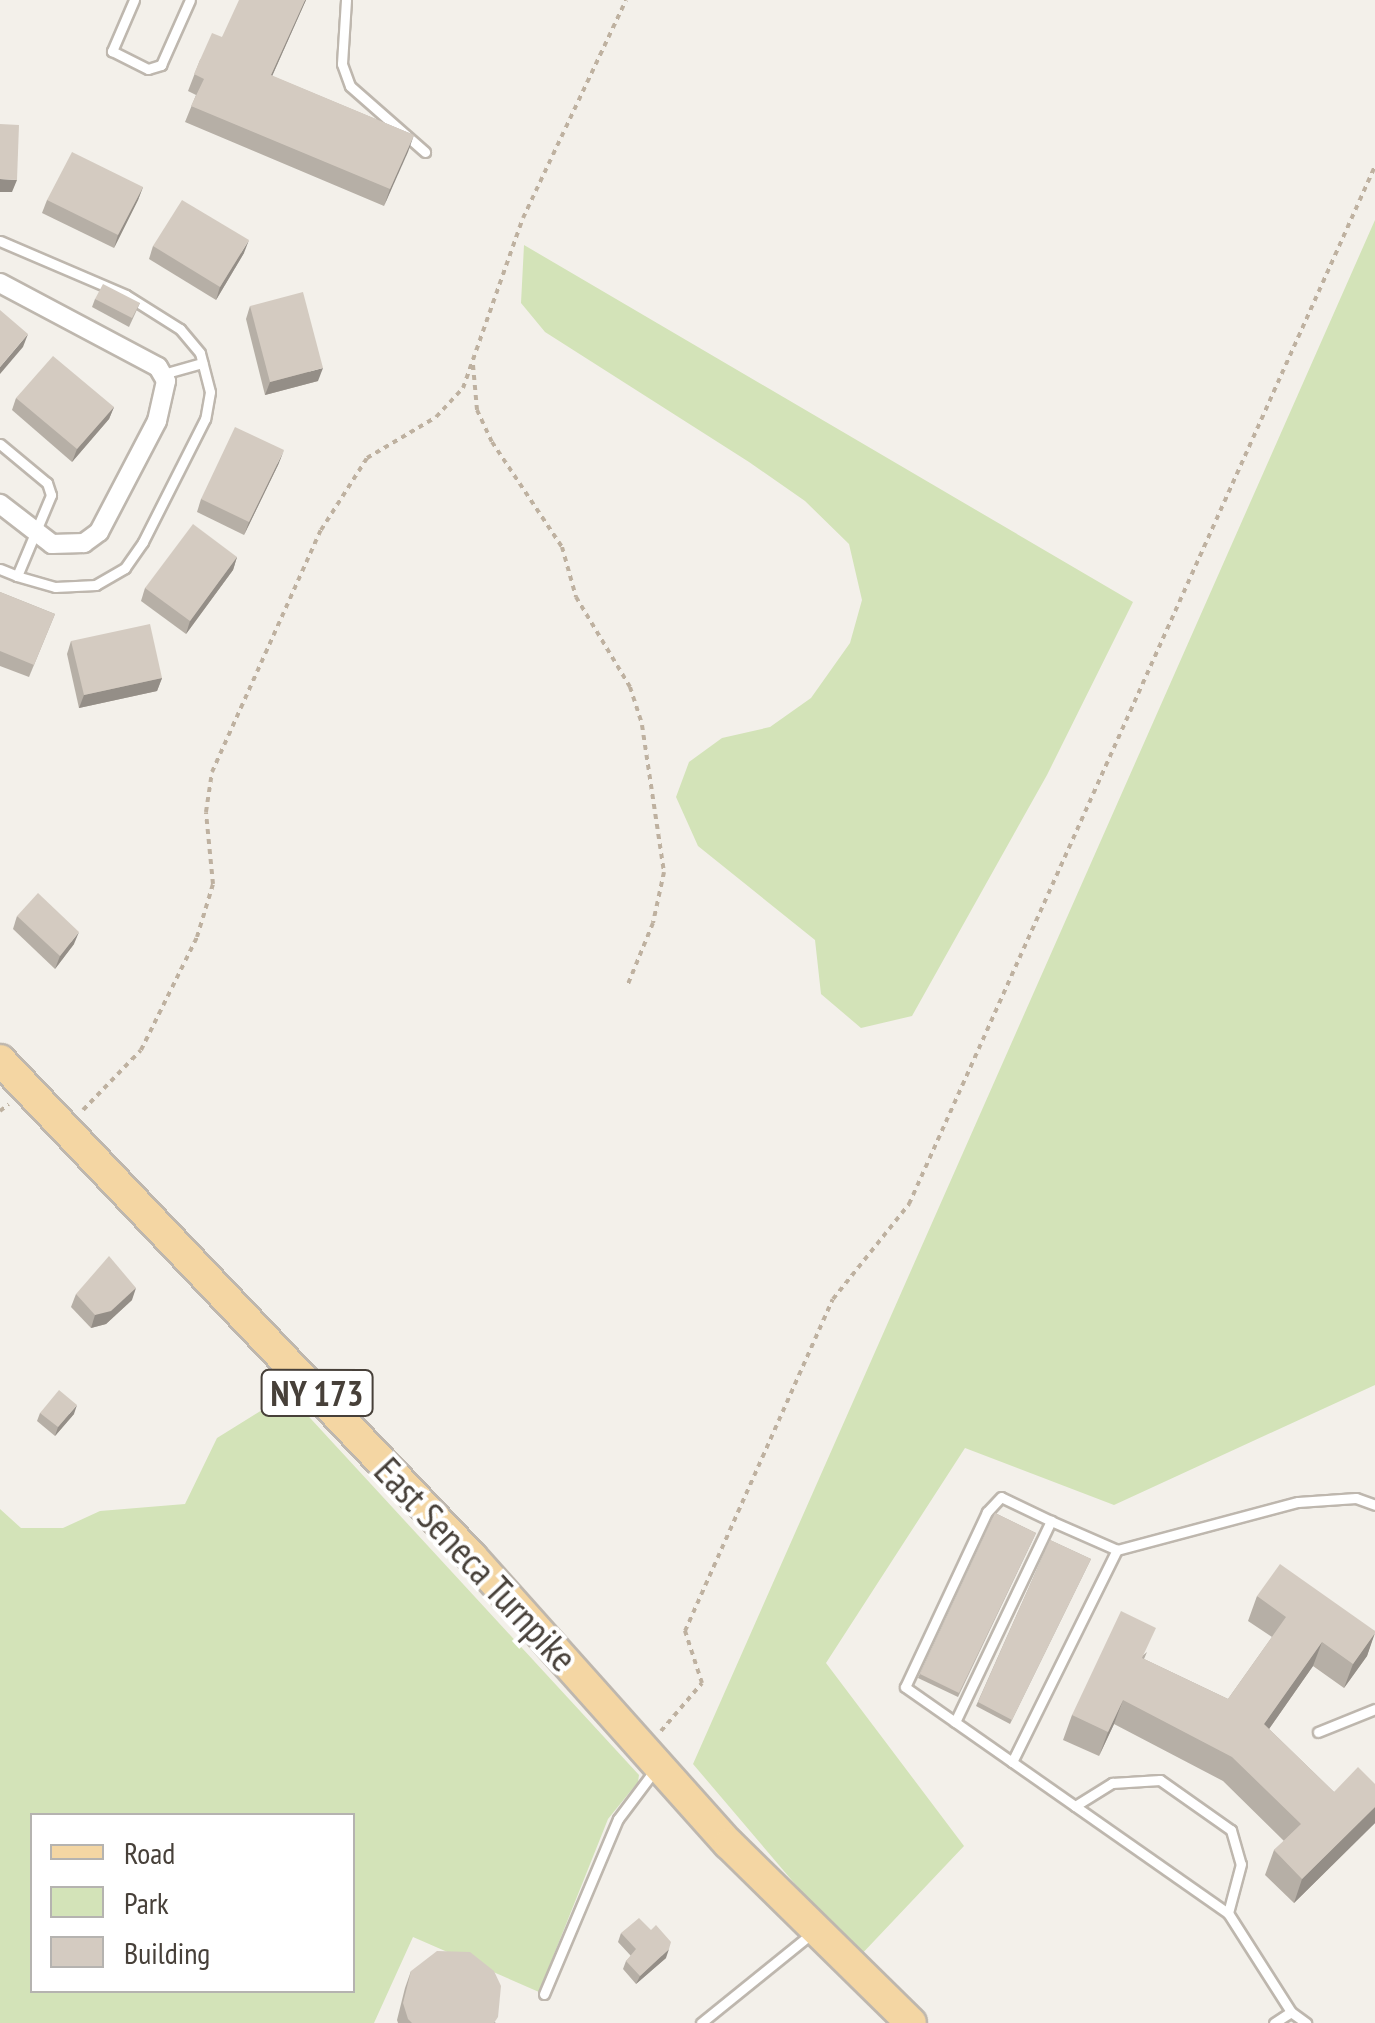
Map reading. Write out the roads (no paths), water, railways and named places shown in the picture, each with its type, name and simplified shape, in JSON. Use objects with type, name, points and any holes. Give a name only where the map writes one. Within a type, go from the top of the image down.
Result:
[{"type":"main road","name":"East Seneca Turnpike","points":[[0,1060],[472,1558],[814,1932],[912,2023]]},
{"type":"street","points":[[0,283],[162,374],[157,421],[99,532],[84,544],[52,544],[0,504]]},
{"type":"lane","points":[[134,0],[112,50],[148,70],[161,66],[190,0]]},
{"type":"lane","points":[[346,0],[342,64],[350,86],[425,152]]},
{"type":"lane","points":[[0,241],[126,295],[180,329],[202,363],[210,392],[206,418],[124,568],[96,585],[55,587],[0,569]]},
{"type":"lane","points":[[162,374],[202,363]]},
{"type":"lane","points":[[0,444],[47,483],[51,495],[32,531],[17,576]]},
{"type":"lane","points":[[1306,2023],[1291,2012],[1228,1914],[905,1686],[908,1671],[986,1512],[1001,1497],[1117,1550],[1298,1502],[1356,1498],[1375,1505]]},
{"type":"lane","points":[[955,1722],[1051,1521]]},
{"type":"lane","points":[[1012,1762],[1117,1550]]},
{"type":"lane","points":[[1318,1732],[1375,1710]]},
{"type":"lane","points":[[544,1994],[618,1819],[651,1757]]},
{"type":"lane","points":[[1075,1806],[1112,1783],[1136,1778],[1174,1790],[1231,1830],[1240,1864],[1228,1914]]},
{"type":"lane","points":[[701,2023],[814,1932]]},
{"type":"lane","points":[[1274,2023],[1291,2012]]}]
